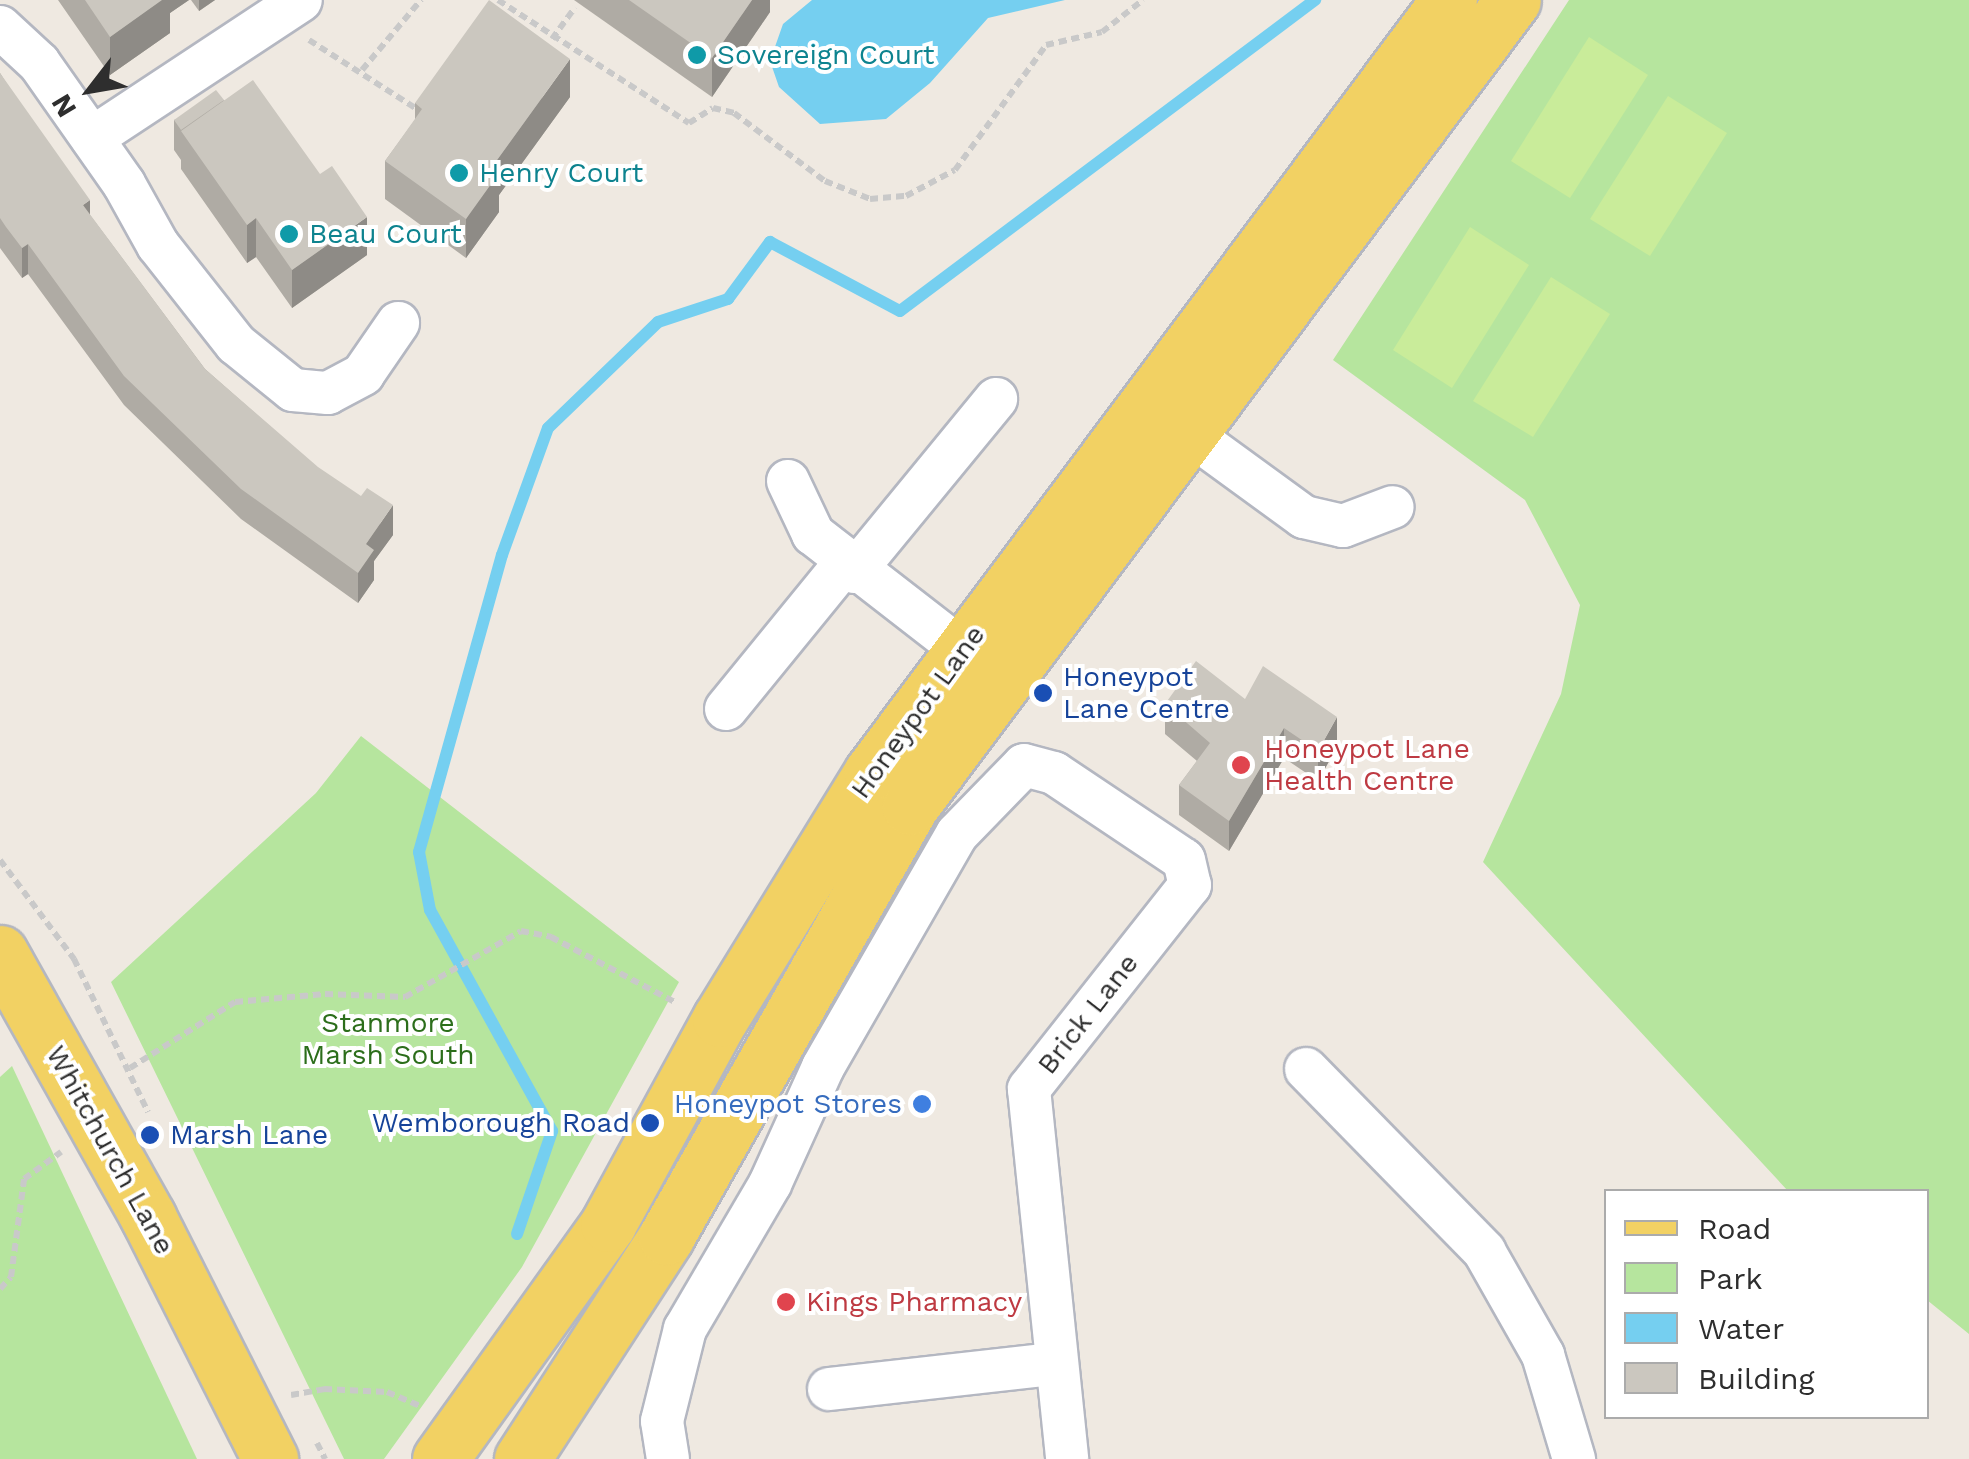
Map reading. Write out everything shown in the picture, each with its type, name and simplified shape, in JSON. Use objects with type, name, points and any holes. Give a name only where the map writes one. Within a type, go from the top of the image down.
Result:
[{"type":"main road","name":"Honeypot Lane","points":[[522,1459],[666,1237],[961,650],[1449,0]]},
{"type":"main road","name":"Honeypot Lane","points":[[438,1436],[608,1224],[729,1004],[891,789],[1190,434],[1514,0]]},
{"type":"main road","name":"Whitchurch Lane","points":[[0,953],[98,1126],[270,1459]]},
{"type":"main road","name":"Whitchurch Lane","points":[[216,1350],[216,1400],[238,1459]]},
{"type":"street","points":[[92,138],[287,10]]},
{"type":"street","points":[[0,26],[40,63],[169,260],[236,344],[293,390],[328,393],[364,374],[398,323]]},
{"type":"street","points":[[726,709],[996,400]]},
{"type":"street","points":[[1190,434],[1304,517],[1343,526],[1393,507]]},
{"type":"street","points":[[788,481],[813,534],[849,567],[961,650]]},
{"type":"street","name":"Brick Lane","points":[[957,834],[1024,765],[1054,772],[1184,860],[1190,885],[1029,1089],[1053,1364],[1067,1459]]},
{"type":"street","points":[[668,1459],[662,1421],[686,1328],[770,1184],[823,1067],[957,834],[891,789]]},
{"type":"street","points":[[1306,1070],[1484,1251],[1542,1355],[1574,1459]]},
{"type":"street","points":[[829,1389],[1053,1364]]},
{"type":"path","points":[[362,70],[421,0]]},
{"type":"path","points":[[498,0],[552,40],[689,123],[712,108],[734,113],[825,181],[870,199],[906,196],[955,170],[1046,45],[1102,32],[1143,0]]},
{"type":"path","points":[[552,40],[575,7]]},
{"type":"path","points":[[287,10],[362,70],[418,108]]},
{"type":"path","points":[[0,860],[74,959],[152,1120]]},
{"type":"path","points":[[130,1068],[235,1002],[324,994],[405,997],[443,981],[521,931],[551,937],[687,1009]]},
{"type":"path","points":[[0,1289],[10,1277],[24,1179],[98,1126]]},
{"type":"path","points":[[288,1396],[324,1389],[387,1392],[438,1436]]},
{"type":"green space","points":[[1569,0],[1969,0],[1969,1334],[1929,1302],[1929,1189],[1786,1189],[1483,862],[1561,694],[1580,605],[1525,500],[1333,360]]},
{"type":"green space","points":[[1589,37],[1648,75],[1570,198],[1511,161]]},
{"type":"green space","points":[[1668,96],[1727,133],[1650,256],[1590,219]]},
{"type":"green space","points":[[1470,227],[1529,265],[1452,388],[1393,350]]},
{"type":"green space","points":[[1551,277],[1610,314],[1533,437],[1473,401]]},
{"type":"green space","name":"Stanmore Marsh South","points":[[361,736],[679,982],[522,1267],[384,1459],[344,1459],[111,982],[316,793]]},
{"type":"green space","points":[[12,1066],[197,1459],[0,1459],[0,1077]]},
{"type":"water","points":[[812,0],[1065,0],[988,18],[930,83],[886,119],[820,124],[779,87],[770,61],[783,24]]},
{"type":"building","points":[[85,0],[162,0],[110,37]]},
{"type":"building","name":"Henry Court","points":[[489,0],[570,59],[492,167],[499,173],[466,219],[385,161],[422,109],[415,103]]},
{"type":"building","points":[[629,0],[752,0],[712,58]]},
{"type":"building","points":[[0,73],[90,200],[83,205],[205,369],[318,467],[361,496],[367,488],[393,505],[366,544],[374,550],[358,573],[241,489],[124,376],[28,244],[22,248],[6,227],[0,218]]},
{"type":"building","points":[[253,80],[320,174],[332,166],[367,217],[292,270],[256,218],[247,225],[181,131]]},
{"type":"building","points":[[216,90],[224,100],[181,130],[174,120]]},
{"type":"building","points":[[1196,661],[1245,699],[1263,666],[1337,717],[1318,751],[1284,728],[1229,821],[1179,785],[1210,743],[1165,704]]},
{"type":"waterway","points":[[517,1234],[552,1131],[430,910],[419,852],[502,555],[548,428],[658,322],[728,299],[770,242],[900,311],[1315,0]]},
{"type":"place","name":"Sovereign Court","points":[[697,55]]},
{"type":"place","name":"Henry Court","points":[[459,173]]},
{"type":"place","name":"Beau Court","points":[[289,234]]},
{"type":"place","name":"Honeypot Lane Centre","points":[[1043,693]]},
{"type":"place","name":"Honeypot Lane Health Centre","points":[[1241,765]]},
{"type":"place","name":"Honeypot Stores","points":[[922,1104]]},
{"type":"place","name":"Wemborough Road","points":[[650,1123]]},
{"type":"place","name":"Marsh Lane","points":[[150,1135]]},
{"type":"place","name":"Kings Pharmacy","points":[[786,1302]]}]
